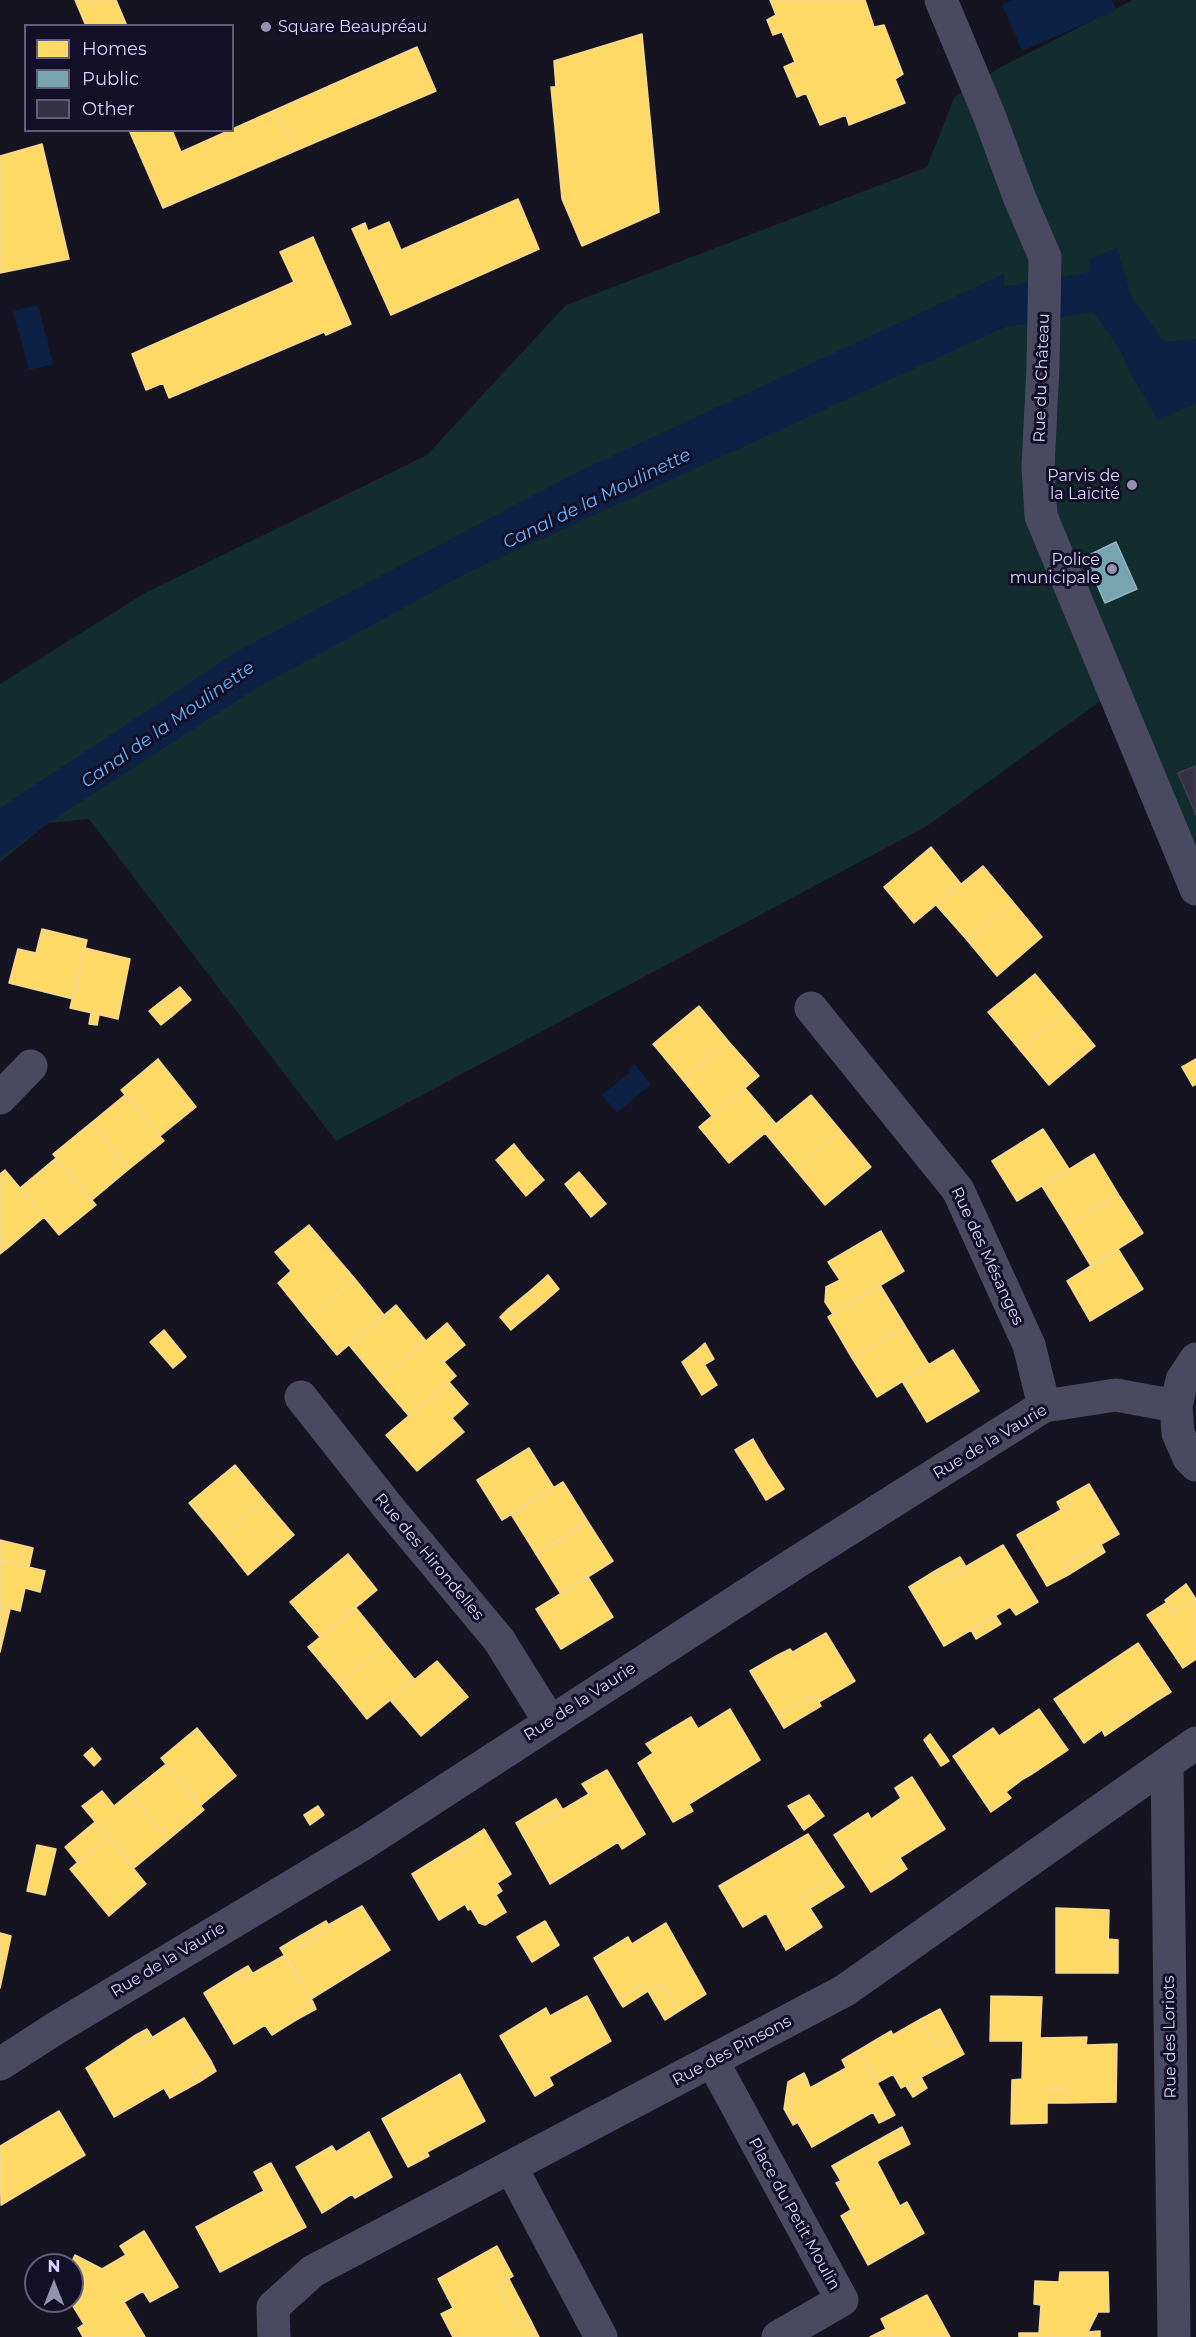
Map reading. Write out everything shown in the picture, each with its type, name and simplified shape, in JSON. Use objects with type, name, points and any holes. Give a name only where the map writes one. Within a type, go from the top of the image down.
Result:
[{"type":"street","name":"Rue du Château","points":[[941,0],[1045,257],[1038,467],[1041,516],[1196,889]]},
{"type":"street","name":"Rue des Mésanges","points":[[811,1008],[958,1190],[1029,1346],[1044,1406]]},
{"type":"street","points":[[0,1098],[31,1066]]},
{"type":"street","points":[[1196,1359],[1182,1380],[1176,1406],[1178,1433],[1196,1465]]},
{"type":"street","name":"Rue de la Vaurie","points":[[0,2064],[366,1842],[800,1560],[1044,1406],[1116,1395],[1176,1406]]},
{"type":"street","name":"Rue des Hirondelles","points":[[301,1396],[388,1507],[499,1640],[550,1722]]},
{"type":"street","name":"Rue des Pinsons","points":[[274,2337],[273,2307],[313,2271],[844,1991],[1196,1743]]},
{"type":"street","name":"Rue des Loriots","points":[[1167,1764],[1185,2254],[1174,2324]]},
{"type":"street","name":"Place du Petit Moulin","points":[[713,2062],[842,2300],[778,2337]]},
{"type":"street","points":[[511,2167],[601,2337]]},
{"type":"street","name":"Rue des Loriots","points":[[1174,2324],[1196,2287]]},
{"type":"green space","points":[[1133,0],[1196,0],[1196,888],[1113,692],[927,826],[336,1141],[89,819],[48,823],[0,862],[0,684],[143,594],[427,455],[566,305],[927,167],[954,98],[997,69]]},
{"type":"water","points":[[1013,0],[1112,0],[1117,10],[1022,51],[1002,5]]},
{"type":"water","points":[[1117,248],[1139,322],[1166,342],[1196,339],[1196,403],[1158,420],[1133,378],[1116,342],[1104,308],[1091,309],[1089,259]]},
{"type":"water","points":[[1004,274],[1005,327],[467,573],[255,689],[48,823],[0,858],[0,808],[236,652],[580,471]]},
{"type":"water","points":[[38,305],[53,364],[29,370],[13,311]]},
{"type":"water","points":[[634,1064],[651,1084],[617,1113],[602,1095],[629,1073],[628,1070]]},
{"type":"building: Homes","points":[[75,0],[116,0],[126,24],[85,24]]},
{"type":"building: Homes","points":[[770,0],[865,0],[874,27],[884,25],[903,74],[895,79],[905,103],[849,125],[846,115],[820,125],[806,93],[797,97],[784,67],[795,62],[782,32],[773,35],[767,20],[776,15]]},
{"type":"building: Homes","points":[[642,34],[659,212],[582,246],[562,199],[551,87],[556,87],[554,61]]},
{"type":"building: Homes","points":[[417,47],[436,91],[295,151],[275,110]]},
{"type":"building: Homes","points":[[275,110],[295,151],[163,208],[130,132],[173,132],[181,152],[226,132],[234,132],[234,128]]},
{"type":"building: Homes","points":[[42,144],[69,259],[0,273],[0,156]]},
{"type":"building: Homes","points":[[518,199],[539,249],[391,315],[352,229],[365,223],[368,231],[389,222],[401,250]]},
{"type":"building: Homes","points":[[313,237],[351,324],[326,335],[324,332],[169,398],[163,383],[146,390],[132,354],[294,282],[280,252]]},
{"type":"building: Homes","points":[[931,847],[961,884],[914,923],[884,887]]},
{"type":"building: Homes","points":[[983,866],[1013,902],[967,940],[936,905]]},
{"type":"building: Homes","points":[[1013,902],[1042,937],[997,976],[967,940]]},
{"type":"building: Homes","points":[[42,929],[87,940],[73,999],[9,983],[18,949],[36,953]]},
{"type":"building: Homes","points":[[85,948],[130,959],[118,1019],[70,1008]]},
{"type":"building: Homes","points":[[1035,974],[1066,1011],[1020,1050],[988,1012]]},
{"type":"building: Homes","points":[[180,987],[191,1000],[171,1017],[159,1003]]},
{"type":"building: Homes","points":[[159,1003],[171,1017],[161,1025],[149,1011]]},
{"type":"building: Homes","points":[[699,1006],[729,1042],[683,1080],[653,1044]]},
{"type":"building: Homes","points":[[1066,1011],[1095,1046],[1049,1085],[1020,1050]]},
{"type":"building: Homes","points":[[91,1013],[99,1015],[97,1025],[89,1024]]},
{"type":"building: Homes","points":[[729,1042],[759,1076],[712,1116],[683,1080]]},
{"type":"building: Homes","points":[[158,1059],[196,1107],[160,1136],[121,1090]]},
{"type":"building: Homes","points":[[1196,1059],[1196,1084],[1193,1086],[1182,1067]]},
{"type":"building: Homes","points":[[745,1088],[776,1124],[729,1163],[699,1127]]},
{"type":"building: Homes","points":[[125,1095],[164,1141],[129,1169],[91,1123]]},
{"type":"building: Homes","points":[[811,1095],[841,1131],[795,1169],[765,1133]]},
{"type":"building: Homes","points":[[91,1123],[129,1169],[92,1200],[53,1154]]},
{"type":"building: Homes","points":[[1043,1129],[1069,1169],[1017,1201],[992,1161]]},
{"type":"building: Homes","points":[[841,1131],[871,1167],[825,1205],[795,1169]]},
{"type":"building: Homes","points":[[514,1144],[525,1158],[507,1173],[496,1160]]},
{"type":"building: Homes","points":[[1094,1154],[1118,1194],[1067,1226],[1042,1186]]},
{"type":"building: Homes","points":[[56,1158],[96,1205],[59,1235],[20,1188]]},
{"type":"building: Homes","points":[[525,1158],[544,1180],[526,1196],[507,1173]]},
{"type":"building: Homes","points":[[5,1170],[44,1217],[9,1247],[0,1235],[0,1174]]},
{"type":"building: Homes","points":[[579,1172],[606,1204],[591,1217],[565,1184]]},
{"type":"building: Homes","points":[[1118,1194],[1143,1233],[1091,1266],[1067,1226]]},
{"type":"building: Homes","points":[[309,1225],[355,1279],[307,1319],[278,1283],[291,1271],[275,1252]]},
{"type":"building: Homes","points":[[881,1231],[904,1271],[833,1314],[825,1302],[826,1287],[840,1280],[828,1262]]},
{"type":"building: Homes","points":[[0,1235],[9,1247],[0,1254]]},
{"type":"building: Homes","points":[[1118,1249],[1143,1289],[1090,1321],[1067,1281]]},
{"type":"building: Homes","points":[[548,1275],[559,1289],[542,1304],[531,1290]]},
{"type":"building: Homes","points":[[355,1279],[384,1315],[337,1355],[307,1319]]},
{"type":"building: Homes","points":[[880,1285],[905,1326],[852,1358],[828,1317]]},
{"type":"building: Homes","points":[[531,1290],[542,1304],[519,1323],[508,1309]]},
{"type":"building: Homes","points":[[396,1305],[426,1341],[379,1381],[349,1345]]},
{"type":"building: Homes","points":[[508,1309],[519,1323],[511,1330],[500,1317]]},
{"type":"building: Homes","points":[[447,1323],[465,1345],[444,1362],[456,1376],[409,1416],[379,1381]]},
{"type":"building: Homes","points":[[905,1326],[929,1365],[877,1397],[852,1358]]},
{"type":"building: Homes","points":[[164,1330],[186,1357],[173,1368],[150,1342]]},
{"type":"building: Homes","points":[[705,1343],[714,1359],[704,1365],[696,1351]]},
{"type":"building: Homes","points":[[953,1350],[979,1391],[927,1422],[902,1381]]},
{"type":"building: Homes","points":[[696,1351],[717,1385],[702,1395],[682,1362]]},
{"type":"building: Homes","points":[[449,1382],[468,1404],[452,1418],[464,1432],[417,1471],[386,1435]]},
{"type":"building: Homes","points":[[753,1439],[768,1465],[751,1475],[735,1450]]},
{"type":"building: Homes","points":[[529,1448],[554,1488],[502,1520],[477,1480]]},
{"type":"building: Homes","points":[[235,1465],[264,1500],[219,1539],[189,1503]]},
{"type":"building: Homes","points":[[768,1465],[784,1489],[766,1500],[751,1475]]},
{"type":"building: Homes","points":[[563,1482],[588,1522],[536,1554],[511,1514]]},
{"type":"building: Homes","points":[[1089,1484],[1119,1534],[1063,1566],[1068,1575],[1047,1586],[1017,1535],[1070,1505],[1066,1497]]},
{"type":"building: Homes","points":[[1066,1497],[1070,1505],[1061,1510],[1057,1502]]},
{"type":"building: Homes","points":[[264,1500],[294,1535],[248,1575],[219,1539]]},
{"type":"building: Homes","points":[[588,1522],[613,1561],[561,1594],[536,1554]]},
{"type":"building: Homes","points":[[0,1540],[33,1548],[29,1567],[0,1560]]},
{"type":"building: Homes","points":[[1101,1544],[1105,1552],[1068,1575],[1063,1566]]},
{"type":"building: Homes","points":[[1003,1545],[1038,1602],[1016,1615],[1010,1607],[944,1646],[909,1587],[935,1571],[941,1581]]},
{"type":"building: Homes","points":[[348,1554],[377,1590],[320,1637],[290,1602]]},
{"type":"building: Homes","points":[[960,1557],[966,1567],[941,1581],[935,1571]]},
{"type":"building: Homes","points":[[0,1560],[45,1571],[40,1592],[25,1588],[20,1611],[0,1606]]},
{"type":"building: Homes","points":[[588,1577],[613,1617],[561,1649],[536,1609]]},
{"type":"building: Homes","points":[[1186,1584],[1196,1599],[1174,1614],[1165,1600]]},
{"type":"building: Homes","points":[[1196,1599],[1196,1659],[1183,1668],[1147,1615],[1166,1603],[1174,1614]]},
{"type":"building: Homes","points":[[0,1606],[10,1609],[0,1652]]},
{"type":"building: Homes","points":[[356,1608],[386,1645],[339,1684],[308,1647]]},
{"type":"building: Homes","points":[[995,1615],[1001,1624],[976,1639],[971,1630]]},
{"type":"building: Homes","points":[[826,1633],[855,1681],[819,1702],[815,1695],[777,1716],[750,1671],[778,1655],[782,1662],[794,1654],[793,1652]]},
{"type":"building: Homes","points":[[1138,1643],[1167,1686],[1155,1695],[1158,1700],[1133,1717],[1128,1711],[1084,1743],[1054,1699]]},
{"type":"building: Homes","points":[[386,1645],[415,1680],[367,1719],[339,1684]]},
{"type":"building: Homes","points":[[790,1649],[794,1654],[782,1662],[778,1655]]},
{"type":"building: Homes","points":[[437,1661],[468,1697],[421,1736],[390,1700]]},
{"type":"building: Homes","points":[[1167,1686],[1171,1692],[1158,1700],[1155,1695]]},
{"type":"building: Homes","points":[[815,1695],[821,1706],[784,1728],[777,1716]]},
{"type":"building: Homes","points":[[730,1709],[760,1760],[689,1804],[693,1811],[673,1822],[638,1763],[653,1753],[646,1744],[691,1717],[698,1729]]},
{"type":"building: Homes","points":[[1039,1709],[1068,1750],[1032,1774],[1029,1769],[1021,1776],[1023,1779],[1006,1792],[1011,1798],[991,1812],[953,1756],[993,1728],[999,1736]]},
{"type":"building: Homes","points":[[1128,1711],[1133,1717],[1105,1736],[1102,1730]]},
{"type":"building: Homes","points":[[197,1728],[236,1776],[200,1806],[161,1758]]},
{"type":"building: Homes","points":[[930,1734],[949,1761],[941,1766],[924,1740]]},
{"type":"building: Homes","points":[[92,1748],[101,1759],[94,1766],[84,1755]]},
{"type":"building: Homes","points":[[166,1764],[204,1810],[168,1840],[130,1793]]},
{"type":"building: Homes","points":[[1029,1769],[1032,1774],[1023,1779],[1021,1776]]},
{"type":"building: Homes","points":[[607,1770],[645,1834],[622,1849],[618,1842],[550,1884],[522,1834],[589,1794],[582,1784]]},
{"type":"building: Homes","points":[[912,1777],[945,1829],[888,1865],[895,1877],[871,1892],[834,1835],[868,1813],[871,1819],[901,1798],[895,1788]]},
{"type":"building: Homes","points":[[102,1791],[114,1806],[130,1793],[168,1840],[134,1868],[82,1806]]},
{"type":"building: Homes","points":[[809,1795],[824,1816],[804,1830],[788,1806]]},
{"type":"building: Homes","points":[[556,1799],[563,1810],[522,1834],[516,1823]]},
{"type":"building: Homes","points":[[318,1806],[324,1815],[310,1825],[304,1815]]},
{"type":"building: Homes","points":[[95,1822],[108,1837],[78,1863],[65,1847]]},
{"type":"building: Homes","points":[[484,1829],[511,1874],[497,1883],[502,1891],[496,1895],[506,1912],[485,1925],[479,1923],[471,1909],[468,1910],[465,1904],[439,1920],[412,1874],[446,1853],[450,1860],[473,1846],[469,1839]]},
{"type":"building: Homes","points":[[808,1834],[836,1876],[802,1896],[822,1927],[786,1950],[766,1913],[743,1927],[719,1886]]},
{"type":"building: Homes","points":[[108,1837],[146,1884],[109,1916],[70,1869]]},
{"type":"building: Homes","points":[[469,1839],[473,1846],[450,1860],[446,1853]]},
{"type":"building: Homes","points":[[37,1845],[56,1849],[45,1895],[27,1891]]},
{"type":"building: Homes","points":[[900,1858],[907,1869],[895,1877],[888,1865]]},
{"type":"building: Homes","points":[[836,1876],[844,1887],[810,1908],[802,1896]]},
{"type":"building: Homes","points":[[362,1906],[390,1950],[311,1999],[280,1948],[295,1939],[300,1947],[331,1929],[328,1925]]},
{"type":"building: Homes","points":[[1056,1908],[1109,1910],[1108,1950],[1118,1950],[1118,1973],[1056,1973]]},
{"type":"building: Homes","points":[[326,1921],[331,1929],[300,1947],[295,1939]]},
{"type":"building: Homes","points":[[545,1921],[559,1945],[532,1962],[517,1937]]},
{"type":"building: Homes","points":[[666,1923],[706,1994],[679,2011],[660,1983],[648,1991],[643,1983],[618,1999],[594,1958],[628,1937],[632,1944]]},
{"type":"building: Homes","points":[[0,1933],[11,1936],[0,1988]]},
{"type":"building: Homes","points":[[1108,1939],[1118,1940],[1118,1950],[1108,1950]]},
{"type":"building: Homes","points":[[285,1955],[313,2002],[292,2012],[296,2020],[272,2035],[265,2025],[234,2044],[204,1993],[236,1973],[241,1980]]},
{"type":"building: Homes","points":[[248,1966],[253,1974],[241,1980],[236,1973]]},
{"type":"building: Homes","points":[[643,1983],[648,1991],[623,2007],[618,1999]]},
{"type":"building: Homes","points":[[660,1983],[679,2011],[665,2020],[648,1991]]},
{"type":"building: Homes","points":[[587,1996],[611,2041],[549,2077],[553,2085],[535,2096],[500,2036],[546,2008],[550,2016]]},
{"type":"building: Homes","points":[[991,1996],[1042,1997],[1040,2038],[1087,2037],[1086,2045],[1117,2044],[1116,2102],[1066,2103],[1065,2088],[1047,2089],[1047,2123],[1011,2124],[1012,2080],[1022,2079],[1023,2041],[990,2041]]},
{"type":"building: Homes","points":[[313,2002],[316,2009],[296,2020],[292,2012]]},
{"type":"building: Homes","points":[[940,2009],[955,2037],[937,2047],[921,2019]]},
{"type":"building: Homes","points":[[184,2018],[211,2061],[192,2073],[199,2082],[170,2098],[164,2088],[114,2117],[86,2068],[134,2036],[140,2045]]},
{"type":"building: Homes","points":[[921,2019],[937,2047],[955,2037],[964,2054],[901,2088],[893,2074],[877,2083],[859,2050],[891,2031],[893,2035]]},
{"type":"building: Homes","points":[[147,2029],[152,2037],[140,2045],[134,2036]]},
{"type":"building: Homes","points":[[859,2050],[895,2115],[879,2123],[873,2112],[812,2147],[790,2109],[794,2084],[807,2079],[810,2088],[846,2068],[842,2060]]},
{"type":"building: Homes","points":[[211,2061],[216,2071],[199,2082],[192,2073]]},
{"type":"building: Homes","points":[[804,2073],[807,2079],[794,2084],[790,2109],[798,2122],[793,2125],[784,2109],[788,2082]]},
{"type":"building: Homes","points":[[460,2074],[485,2121],[427,2152],[429,2156],[408,2167],[382,2119]]},
{"type":"building: Homes","points":[[921,2077],[927,2088],[913,2097],[906,2086]]},
{"type":"building: Homes","points":[[1065,2088],[1066,2103],[1047,2103],[1047,2089]]},
{"type":"building: Homes","points":[[59,2111],[85,2155],[1,2205],[0,2146]]},
{"type":"building: Homes","points":[[902,2127],[910,2144],[881,2159],[873,2143]]},
{"type":"building: Homes","points":[[369,2132],[392,2177],[355,2198],[352,2194],[322,2213],[296,2167],[332,2146],[336,2152]]},
{"type":"building: Homes","points":[[873,2143],[881,2159],[877,2162],[900,2206],[907,2202],[924,2233],[868,2265],[851,2234],[861,2228],[836,2183],[841,2181],[832,2166]]},
{"type":"building: Homes","points":[[271,2163],[306,2227],[220,2272],[196,2227],[264,2191],[254,2172]]},
{"type":"building: Homes","points":[[851,2210],[861,2228],[851,2234],[841,2216]]},
{"type":"building: Homes","points":[[144,2231],[178,2287],[150,2302],[143,2291],[124,2302],[145,2337],[83,2337],[78,2328],[84,2324],[77,2313],[84,2313],[84,2260],[102,2269],[126,2255],[120,2246]]},
{"type":"building: Homes","points":[[497,2246],[513,2276],[498,2285],[519,2328],[531,2321],[539,2337],[453,2337],[441,2314],[453,2308],[438,2279]]},
{"type":"building: Homes","points":[[1060,2272],[1108,2272],[1109,2312],[1098,2312],[1088,2332],[1088,2337],[1019,2337],[1019,2333],[1039,2333],[1041,2305],[1034,2304],[1035,2281],[1059,2282]]},
{"type":"building: Homes","points":[[509,2279],[531,2321],[519,2328],[498,2285]]},
{"type":"building: Homes","points":[[927,2295],[950,2337],[890,2337],[881,2319]]},
{"type":"building: Homes","points":[[886,2329],[890,2337],[870,2337]]},
{"type":"building: Homes","points":[[1100,2331],[1100,2337],[1088,2337],[1088,2332]]},
{"type":"building: Public","points":[[1116,542],[1137,589],[1105,603],[1085,557]]},
{"type":"building: Other","points":[[1196,766],[1196,815],[1178,773]]},
{"type":"waterway","name":"Canal de la Moulinette","points":[[955,327],[993,309],[1102,290],[1166,379],[1196,371]]},
{"type":"place","name":"Square Beaupréau","points":[[266,27]]},
{"type":"place","name":"Parvis de la Laïcité","points":[[1132,485]]},
{"type":"place","name":"Police municipale","points":[[1112,569]]}]
